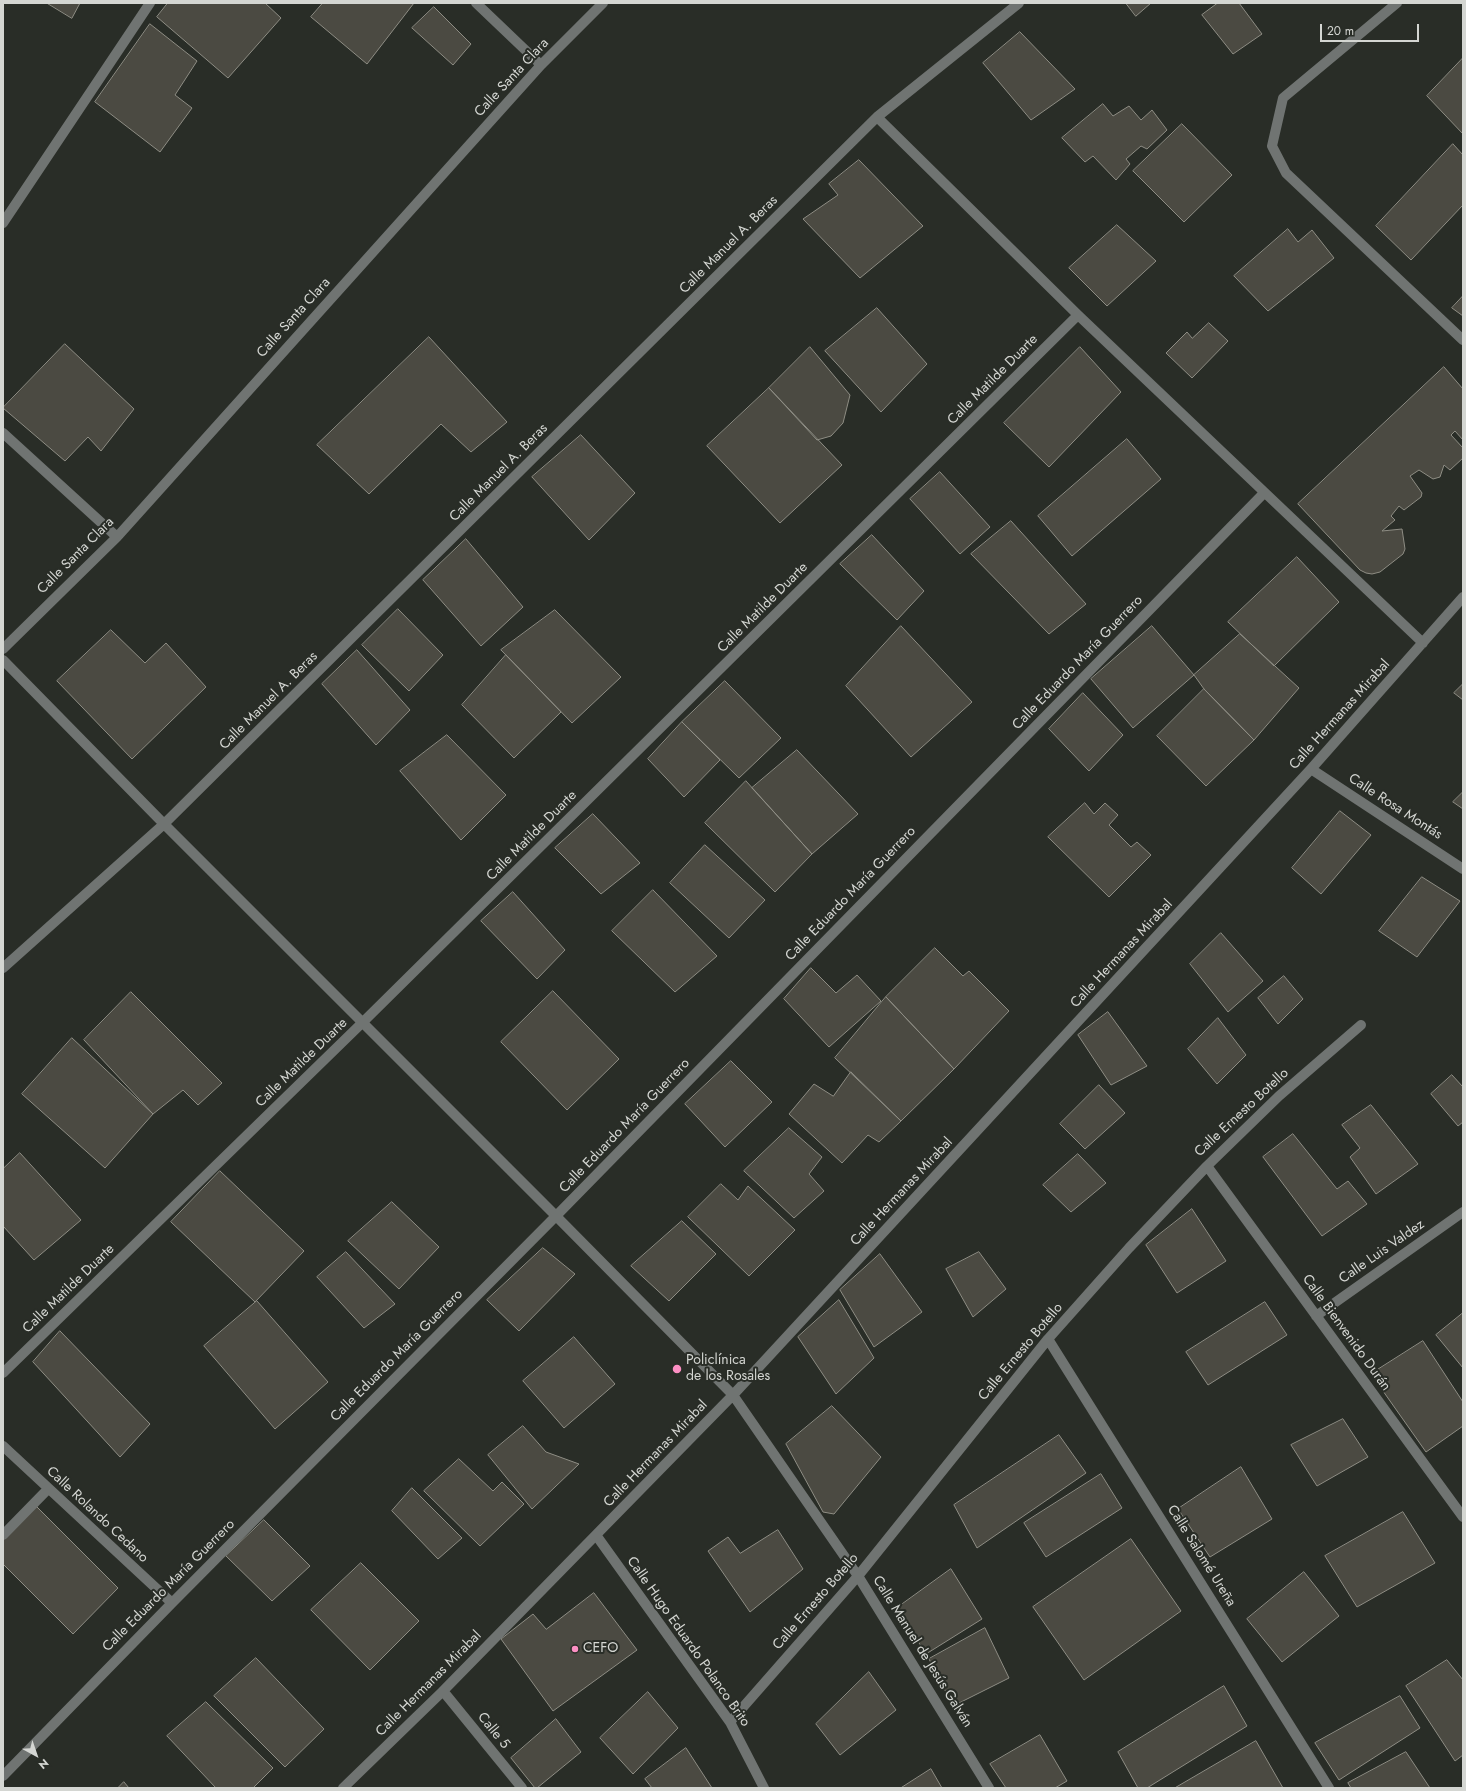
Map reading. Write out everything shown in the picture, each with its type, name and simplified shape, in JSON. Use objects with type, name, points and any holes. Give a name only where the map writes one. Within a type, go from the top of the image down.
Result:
[{"type":"street","points":[[3,223],[150,3]]},
{"type":"street","points":[[476,3],[541,65]]},
{"type":"street","name":"Calle Santa Clara","points":[[3,649],[117,536],[541,65],[603,3]]},
{"type":"street","name":"Calle Manuel A. Beras","points":[[3,968],[164,824],[877,117],[1019,3]]},
{"type":"street","points":[[1398,3],[1283,98],[1272,146],[1286,172],[1463,340]]},
{"type":"street","points":[[877,117],[1078,315],[1423,643]]},
{"type":"street","name":"Calle Matilde Duarte","points":[[3,1372],[363,1022],[1078,315]]},
{"type":"street","points":[[3,433],[117,536]]},
{"type":"street","name":"Calle Eduardo María Guerrero","points":[[3,1776],[172,1603],[556,1216],[1264,492]]},
{"type":"street","name":"Calle Hermanas Mirabal","points":[[343,1788],[443,1691],[733,1395],[1312,769],[1463,597]]},
{"type":"street","name":"Calle Manuel de Jesús Galván","points":[[3,660],[164,824],[733,1395],[858,1576],[989,1788]]},
{"type":"street","name":"Calle Rosa Montás","points":[[1312,769],[1463,868]]},
{"type":"street","name":"Calle Ernesto Botello","points":[[730,1722],[858,1576],[1048,1339],[1129,1248],[1207,1166],[1279,1096],[1361,1025]]},
{"type":"street","name":"Calle Bienvenido Durán","points":[[1207,1166],[1462,1515]]},
{"type":"street","name":"Calle Luis Valdez","points":[[1316,1316],[1463,1212]]},
{"type":"street","name":"Calle Salomé Ureña","points":[[1048,1339],[1329,1788]]},
{"type":"street","name":"Calle Rolando Cedano","points":[[3,1446],[172,1603]]},
{"type":"street","points":[[3,1535],[48,1489]]},
{"type":"street","name":"Calle Hugo Eduardo Polanco Brito","points":[[596,1535],[730,1722],[764,1788]]},
{"type":"street","name":"Calle 5","points":[[443,1691],[522,1788]]},
{"type":"building","points":[[47,3],[80,3],[72,18]]},
{"type":"building","points":[[168,3],[265,3],[281,18],[228,78],[157,17]]},
{"type":"building","points":[[323,3],[414,3],[367,64],[311,17]]},
{"type":"building","points":[[1126,3],[1151,3],[1136,16]]},
{"type":"building","points":[[1218,3],[1239,3],[1262,34],[1233,54],[1202,15]]},
{"type":"building","points":[[434,7],[471,44],[453,65],[412,28]]},
{"type":"building","points":[[150,24],[197,61],[175,95],[192,108],[160,152],[95,102]]},
{"type":"building","points":[[1020,32],[1075,89],[1031,120],[983,63]]},
{"type":"building","points":[[1463,58],[1463,134],[1427,96]]},
{"type":"building","points":[[1103,104],[1113,116],[1129,106],[1141,120],[1152,110],[1167,130],[1147,149],[1141,146],[1126,159],[1130,164],[1116,180],[1093,156],[1085,162],[1062,138]]},
{"type":"building","points":[[1182,124],[1232,175],[1184,222],[1133,171]]},
{"type":"building","points":[[1453,144],[1463,155],[1463,205],[1411,260],[1376,226]]},
{"type":"building","points":[[859,160],[923,226],[860,278],[803,219],[838,195],[829,184]]},
{"type":"building","points":[[1117,225],[1156,261],[1107,306],[1069,268]]},
{"type":"building","points":[[1288,229],[1298,242],[1312,230],[1334,258],[1268,311],[1234,276]]},
{"type":"building","points":[[1463,296],[1463,316],[1452,308]]},
{"type":"building","points":[[877,308],[927,364],[881,412],[825,351]]},
{"type":"building","points":[[1209,323],[1228,341],[1192,378],[1166,353],[1187,332],[1192,338]]},
{"type":"building","points":[[429,337],[507,422],[471,452],[441,424],[369,494],[317,445]]},
{"type":"building","points":[[65,344],[134,409],[101,451],[88,437],[65,461],[3,408]]},
{"type":"building","points":[[810,347],[850,395],[843,423],[831,436],[817,440],[769,388]]},
{"type":"building","points":[[1080,347],[1121,392],[1049,467],[1004,423]]},
{"type":"building","points":[[1444,367],[1463,389],[1463,440],[1455,431],[1451,435],[1463,448],[1463,458],[1450,470],[1444,465],[1440,477],[1433,479],[1419,470],[1410,476],[1422,493],[1421,497],[1404,510],[1399,506],[1391,516],[1395,520],[1382,531],[1402,529],[1405,549],[1403,554],[1380,572],[1372,574],[1366,573],[1360,570],[1298,504]]},
{"type":"building","points":[[769,388],[842,465],[780,523],[707,446]]},
{"type":"building","points":[[581,435],[635,493],[589,540],[532,477]]},
{"type":"building","points":[[1127,439],[1161,479],[1072,556],[1038,516]]},
{"type":"building","points":[[940,472],[990,527],[960,554],[910,499]]},
{"type":"building","points":[[1011,521],[1086,604],[1049,634],[971,554]]},
{"type":"building","points":[[872,535],[924,591],[897,620],[840,564]]},
{"type":"building","points":[[466,539],[523,607],[481,646],[423,580]]},
{"type":"building","points":[[1297,557],[1339,602],[1274,666],[1228,622]]},
{"type":"building","points":[[398,609],[443,655],[409,691],[362,645]]},
{"type":"building","points":[[555,610],[621,677],[572,723],[501,650]]},
{"type":"building","points":[[901,626],[972,702],[911,757],[846,686]]},
{"type":"building","points":[[1152,626],[1194,675],[1133,728],[1091,679]]},
{"type":"building","points":[[111,630],[145,663],[166,643],[206,687],[132,759],[57,681]]},
{"type":"building","points":[[1240,634],[1299,688],[1254,740],[1204,689],[1194,675]]},
{"type":"building","points":[[357,650],[410,710],[376,745],[322,684]]},
{"type":"building","points":[[506,655],[561,712],[514,758],[462,705]]},
{"type":"building","points":[[725,681],[781,738],[739,778],[682,722]]},
{"type":"building","points":[[1463,684],[1463,700],[1454,693]]},
{"type":"building","points":[[1204,689],[1254,740],[1206,786],[1157,736]]},
{"type":"building","points":[[1083,693],[1123,735],[1089,771],[1049,729]]},
{"type":"building","points":[[682,722],[720,760],[684,797],[648,759]]},
{"type":"building","points":[[447,735],[506,795],[461,840],[400,771]]},
{"type":"building","points":[[797,750],[858,814],[812,854],[752,788]]},
{"type":"building","points":[[746,781],[812,854],[775,892],[705,823]]},
{"type":"building","points":[[1463,792],[1463,809],[1453,802]]},
{"type":"building","points":[[1085,803],[1094,814],[1105,803],[1118,815],[1109,825],[1131,847],[1137,842],[1151,855],[1109,897],[1048,837]]},
{"type":"building","points":[[1340,811],[1371,835],[1321,894],[1292,868]]},
{"type":"building","points":[[593,814],[640,863],[601,894],[555,848]]},
{"type":"building","points":[[705,845],[765,900],[729,938],[670,883]]},
{"type":"building","points":[[1422,877],[1460,901],[1417,957],[1379,931]]},
{"type":"building","points":[[653,890],[717,956],[675,992],[612,931]]},
{"type":"building","points":[[513,892],[565,950],[537,979],[481,921]]},
{"type":"building","points":[[1221,933],[1263,981],[1228,1012],[1190,964]]},
{"type":"building","points":[[935,948],[963,976],[969,971],[1009,1011],[954,1069],[886,997]]},
{"type":"building","points":[[811,968],[836,993],[857,975],[881,1001],[829,1047],[784,999]]},
{"type":"building","points":[[1284,976],[1303,999],[1278,1024],[1258,998]]},
{"type":"building","points":[[553,991],[619,1059],[567,1110],[501,1042]]},
{"type":"building","points":[[131,992],[222,1083],[198,1105],[183,1090],[153,1114],[84,1040]]},
{"type":"building","points":[[886,997],[954,1069],[901,1121],[835,1058]]},
{"type":"building","points":[[1108,1012],[1147,1066],[1111,1085],[1078,1035]]},
{"type":"building","points":[[1218,1018],[1246,1055],[1217,1084],[1188,1049]]},
{"type":"building","points":[[72,1038],[153,1114],[105,1168],[22,1094]]},
{"type":"building","points":[[731,1061],[772,1102],[725,1147],[685,1104]]},
{"type":"building","points":[[851,1072],[901,1121],[879,1142],[868,1135],[842,1163],[789,1114],[814,1084],[833,1096]]},
{"type":"building","points":[[1452,1075],[1463,1087],[1463,1122],[1458,1126],[1431,1094]]},
{"type":"building","points":[[1099,1085],[1125,1113],[1085,1149],[1060,1124]]},
{"type":"building","points":[[1371,1105],[1418,1164],[1376,1194],[1350,1157],[1360,1148],[1342,1125]]},
{"type":"building","points":[[789,1128],[822,1157],[809,1174],[824,1191],[794,1218],[744,1171]]},
{"type":"building","points":[[1293,1134],[1337,1189],[1348,1181],[1367,1204],[1322,1236],[1263,1157]]},
{"type":"building","points":[[20,1153],[81,1220],[34,1260],[3,1226],[3,1169]]},
{"type":"building","points":[[1078,1154],[1106,1183],[1071,1212],[1043,1185]]},
{"type":"building","points":[[220,1171],[304,1251],[255,1302],[171,1222]]},
{"type":"building","points":[[721,1184],[738,1200],[748,1186],[795,1230],[749,1276],[688,1217]]},
{"type":"building","points":[[392,1202],[439,1247],[399,1289],[348,1241]]},
{"type":"building","points":[[1192,1209],[1226,1261],[1177,1293],[1146,1245]]},
{"type":"building","points":[[682,1221],[716,1254],[669,1301],[631,1266]]},
{"type":"building","points":[[543,1248],[575,1274],[519,1331],[487,1300]]},
{"type":"building","points":[[346,1252],[395,1304],[364,1328],[317,1277]]},
{"type":"building","points":[[979,1252],[1006,1289],[973,1317],[946,1269]]},
{"type":"building","points":[[880,1254],[922,1312],[874,1347],[840,1290]]},
{"type":"building","points":[[839,1300],[874,1358],[836,1394],[798,1337]]},
{"type":"building","points":[[257,1301],[328,1382],[275,1429],[204,1346]]},
{"type":"building","points":[[1265,1302],[1287,1335],[1208,1385],[1186,1352]]},
{"type":"building","points":[[1463,1313],[1463,1368],[1436,1335]]},
{"type":"building","points":[[60,1331],[150,1424],[120,1457],[33,1362]]},
{"type":"building","points":[[574,1337],[615,1384],[564,1428],[523,1381]]},
{"type":"building","points":[[1423,1341],[1463,1402],[1463,1426],[1426,1452],[1371,1374]]},
{"type":"building","points":[[832,1406],[881,1457],[834,1514],[823,1512],[786,1444]]},
{"type":"building","points":[[1343,1419],[1368,1457],[1317,1486],[1291,1445]]},
{"type":"building","points":[[523,1426],[546,1452],[579,1464],[532,1509],[488,1455]]},
{"type":"building","points":[[1059,1435],[1086,1473],[977,1548],[954,1505]]},
{"type":"building","points":[[459,1459],[493,1491],[502,1482],[524,1504],[480,1546],[424,1491]]},
{"type":"building","points":[[1241,1467],[1272,1519],[1210,1557],[1178,1509]]},
{"type":"building","points":[[1101,1474],[1122,1508],[1046,1557],[1024,1523]]},
{"type":"building","points":[[412,1488],[462,1538],[438,1559],[392,1511]]},
{"type":"building","points":[[35,1505],[118,1588],[73,1634],[3,1564],[3,1537]]},
{"type":"building","points":[[1403,1512],[1435,1563],[1357,1607],[1325,1556]]},
{"type":"building","points":[[264,1520],[310,1566],[272,1601],[226,1556]]},
{"type":"building","points":[[778,1530],[803,1569],[750,1612],[708,1551],[728,1537],[740,1553]]},
{"type":"building","points":[[1131,1539],[1181,1611],[1084,1680],[1033,1607]]},
{"type":"building","points":[[361,1563],[419,1621],[370,1670],[311,1610]]},
{"type":"building","points":[[951,1569],[982,1619],[926,1654],[897,1608]]},
{"type":"building","points":[[1304,1572],[1339,1616],[1282,1662],[1247,1619]]},
{"type":"building","points":[[594,1593],[637,1650],[553,1711],[501,1639],[533,1614],[546,1629]]},
{"type":"building","points":[[985,1628],[1009,1678],[953,1706],[929,1659]]},
{"type":"building","points":[[256,1658],[324,1729],[285,1767],[214,1696]]},
{"type":"building","points":[[1447,1660],[1463,1680],[1463,1755],[1455,1761],[1406,1686]]},
{"type":"building","points":[[869,1672],[896,1710],[840,1755],[816,1724]]},
{"type":"building","points":[[1224,1686],[1247,1726],[1147,1788],[1138,1788],[1118,1752]]},
{"type":"building","points":[[648,1692],[678,1728],[633,1774],[600,1738]]},
{"type":"building","points":[[1400,1696],[1420,1728],[1339,1780],[1315,1743]]},
{"type":"building","points":[[206,1702],[273,1768],[253,1788],[216,1788],[167,1736]]},
{"type":"building","points":[[556,1719],[581,1752],[537,1788],[535,1788],[511,1758]]},
{"type":"building","points":[[1040,1735],[1067,1781],[1055,1788],[1006,1788],[990,1764]]},
{"type":"building","points":[[1256,1741],[1283,1788],[1175,1788]]},
{"type":"building","points":[[686,1748],[712,1788],[652,1788],[645,1779]]},
{"type":"building","points":[[1406,1752],[1430,1788],[1351,1788],[1348,1783]]},
{"type":"building","points":[[931,1769],[942,1788],[901,1788]]},
{"type":"building","points":[[124,1782],[129,1788],[118,1788]]},
{"type":"place","name":"Policlínica de los Rosales","points":[[677,1369]]},
{"type":"place","name":"CEFO","points":[[575,1649]]}]
